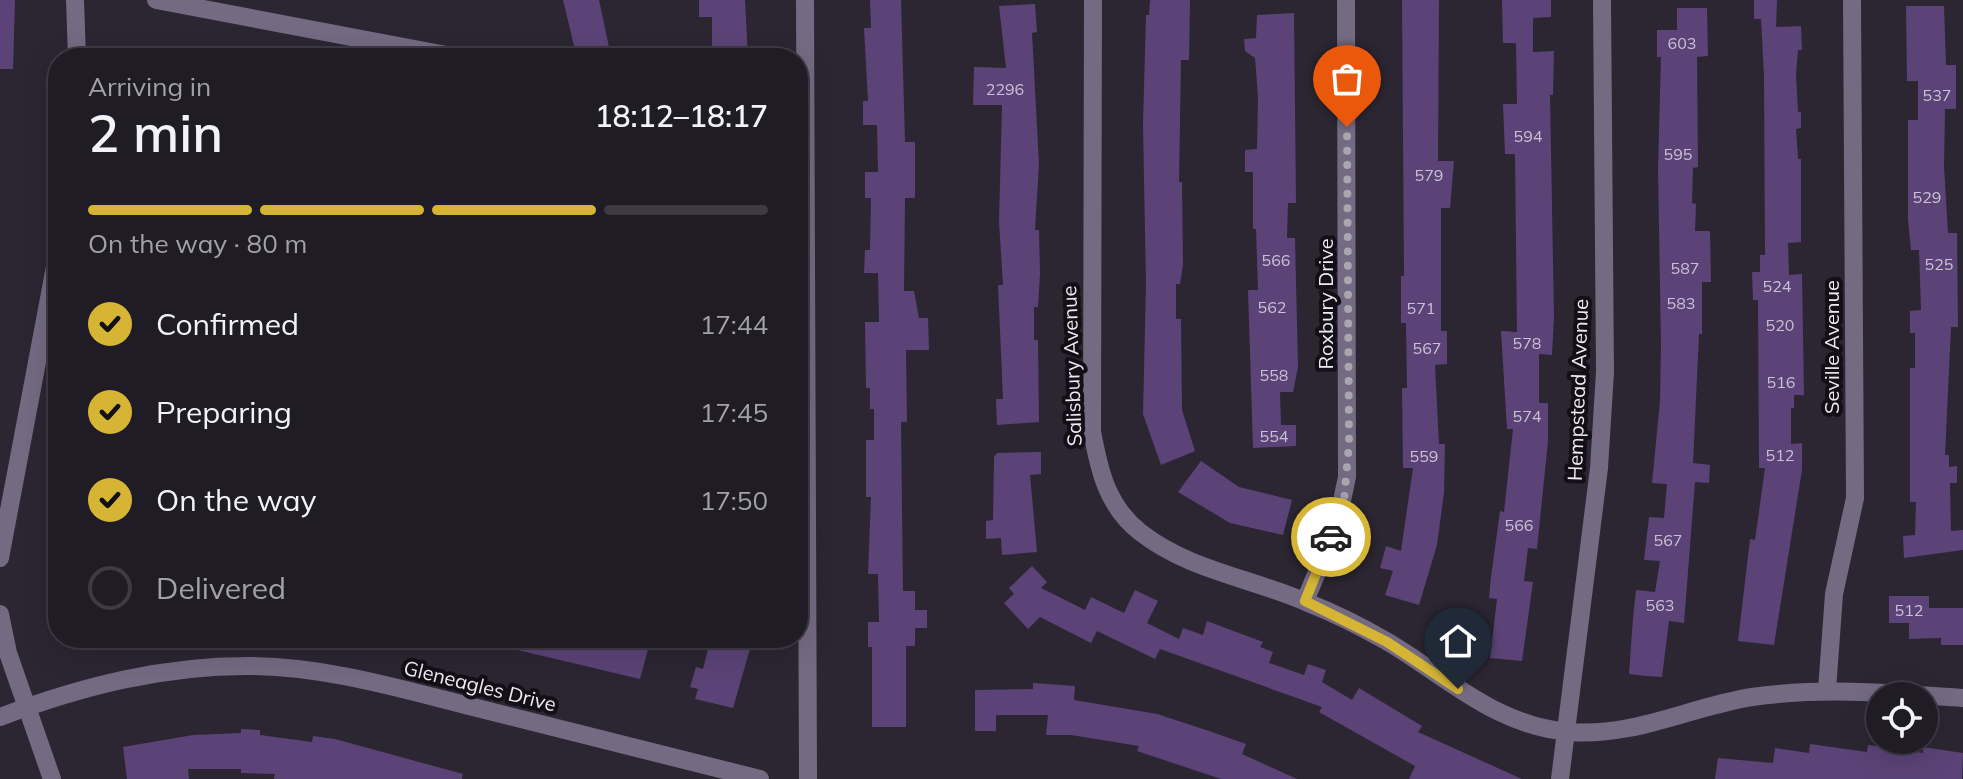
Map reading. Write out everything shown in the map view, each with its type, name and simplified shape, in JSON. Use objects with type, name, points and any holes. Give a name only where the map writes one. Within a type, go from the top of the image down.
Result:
[{"type":"street","points":[[75,0],[77,48]]},
{"type":"street","points":[[156,0],[409,48]]},
{"type":"street","points":[[805,0],[805,48]]},
{"type":"street","name":"Salisbury Avenue","points":[[1093,0],[1091,398],[1094,443],[1107,491],[1120,513],[1161,546],[1194,562],[1305,601],[1387,642],[1503,716],[1565,732],[1605,733],[1653,725],[1749,698],[1827,690],[1963,698]]},
{"type":"street","name":"Roxbury Drive","points":[[1305,601],[1337,524],[1347,477],[1346,0]]},
{"type":"street","name":"Hempstead Avenue","points":[[1560,779],[1599,468],[1605,372],[1602,0]]},
{"type":"street","name":"Seville Avenue","points":[[1827,690],[1834,594],[1855,498],[1852,0]]},
{"type":"street","points":[[0,558],[48,328]]},
{"type":"street","points":[[0,614],[8,653],[52,779]]},
{"type":"street","points":[[807,648],[808,779]]},
{"type":"street","name":"Gleneagles Drive","points":[[0,717],[105,683],[167,671],[255,666],[296,669],[372,682],[760,779]]},
{"type":"building","points":[[0,0],[15,0],[13,69],[0,69]]},
{"type":"building","points":[[563,0],[599,0],[609,47],[575,48]]},
{"type":"building","points":[[699,0],[745,0],[747,48],[712,48],[712,17],[699,17]]},
{"type":"building","points":[[870,0],[901,0],[905,142],[915,142],[915,198],[905,198],[904,291],[914,291],[919,318],[928,318],[929,350],[906,350],[907,422],[901,422],[903,591],[915,591],[915,610],[927,610],[927,628],[915,628],[915,646],[906,646],[906,727],[872,727],[872,647],[868,647],[868,622],[879,622],[878,574],[868,574],[871,497],[866,497],[866,440],[874,440],[874,409],[870,409],[870,388],[866,388],[865,322],[879,322],[878,273],[864,273],[865,250],[870,250],[871,198],[865,198],[865,172],[878,172],[877,125],[863,125],[863,101],[868,101],[864,28],[871,28]]},
{"type":"building","points":[[1150,0],[1190,0],[1189,60],[1181,60],[1179,182],[1182,182],[1183,265],[1180,284],[1176,284],[1176,319],[1181,319],[1182,410],[1195,451],[1161,465],[1143,414],[1146,284],[1143,124],[1146,15],[1149,15]]},
{"type":"building","points":[[1402,0],[1439,0],[1438,161],[1454,161],[1450,208],[1441,208],[1441,331],[1447,331],[1447,364],[1435,365],[1439,444],[1445,444],[1444,493],[1437,545],[1419,605],[1385,595],[1393,571],[1380,568],[1386,546],[1401,551],[1413,468],[1403,468],[1402,388],[1407,388],[1406,323],[1401,323],[1401,276],[1404,276]]},
{"type":"building","points":[[1502,0],[1551,0],[1551,17],[1533,18],[1533,52],[1554,51],[1553,95],[1550,95],[1554,317],[1552,355],[1539,354],[1539,403],[1548,403],[1548,441],[1537,549],[1528,548],[1524,581],[1533,582],[1522,661],[1490,658],[1497,599],[1489,598],[1491,577],[1500,511],[1504,512],[1513,429],[1507,429],[1501,331],[1517,332],[1515,154],[1505,154],[1503,104],[1517,104],[1516,43],[1503,43]]},
{"type":"building","points":[[1754,0],[1777,0],[1776,27],[1801,26],[1802,50],[1798,50],[1796,74],[1798,112],[1801,112],[1801,128],[1796,129],[1798,159],[1801,159],[1801,242],[1788,243],[1789,275],[1802,274],[1804,395],[1794,395],[1791,444],[1802,443],[1802,470],[1774,645],[1738,641],[1750,539],[1755,540],[1765,468],[1759,468],[1758,300],[1753,300],[1752,272],[1760,272],[1760,255],[1765,255],[1764,76],[1761,19],[1754,19]]},
{"type":"building","points":[[1035,4],[1037,32],[1032,33],[1039,164],[1035,230],[1039,230],[1040,274],[1038,307],[1034,307],[1034,340],[1038,340],[1039,422],[997,425],[996,399],[1003,399],[998,285],[1003,285],[999,221],[1002,105],[973,105],[974,67],[1006,68],[999,6]]},
{"type":"building","points":[[1906,6],[1944,6],[1946,65],[1956,65],[1956,109],[1945,109],[1948,233],[1957,233],[1958,327],[1951,327],[1945,455],[1949,455],[1949,467],[1957,466],[1957,483],[1950,483],[1951,531],[1963,530],[1963,550],[1904,558],[1903,536],[1915,535],[1916,502],[1910,502],[1910,368],[1915,368],[1915,333],[1910,333],[1910,311],[1921,310],[1919,250],[1911,250],[1908,220],[1908,120],[1918,120],[1918,81],[1907,81]]},
{"type":"building","points":[[1677,8],[1707,8],[1708,56],[1697,57],[1698,167],[1693,168],[1692,203],[1696,204],[1695,231],[1710,231],[1711,282],[1702,282],[1702,334],[1699,334],[1693,463],[1710,465],[1709,483],[1695,482],[1684,623],[1669,621],[1662,677],[1629,674],[1636,590],[1655,592],[1660,561],[1644,560],[1649,517],[1664,518],[1667,484],[1652,483],[1660,401],[1661,345],[1658,168],[1661,57],[1657,57],[1657,30],[1677,30]]},
{"type":"building","points":[[1294,13],[1296,203],[1288,203],[1287,238],[1295,238],[1298,367],[1293,392],[1280,392],[1281,425],[1296,425],[1296,446],[1253,448],[1248,290],[1258,290],[1256,229],[1253,229],[1253,172],[1245,172],[1245,150],[1257,149],[1258,97],[1255,58],[1245,51],[1244,39],[1256,38],[1257,15]]},
{"type":"building","points":[[1041,452],[1041,474],[1030,475],[1037,552],[1002,555],[1001,538],[986,539],[986,521],[993,520],[994,457],[997,453]]},
{"type":"building","points":[[1201,461],[1239,487],[1292,500],[1283,535],[1230,523],[1178,492]]},
{"type":"building","points":[[1032,566],[1047,582],[1041,588],[1085,610],[1091,597],[1124,613],[1135,590],[1158,601],[1147,623],[1179,639],[1183,628],[1203,635],[1207,621],[1263,642],[1260,647],[1273,652],[1269,663],[1304,675],[1308,664],[1326,670],[1322,682],[1352,700],[1359,688],[1422,726],[1418,732],[1522,779],[1409,779],[1415,766],[1319,712],[1322,707],[1160,649],[1155,659],[1097,631],[1091,643],[1040,617],[1028,629],[1004,603],[1014,594],[1009,588]]},
{"type":"building","points":[[1889,596],[1929,596],[1929,608],[1963,608],[1963,645],[1941,645],[1941,638],[1909,639],[1909,623],[1889,623]]},
{"type":"building","points":[[509,648],[648,648],[640,679]]},
{"type":"building","points":[[708,648],[750,649],[733,708],[695,699],[698,689],[690,687],[696,667],[703,669]]},
{"type":"building","points":[[1033,683],[1075,686],[1074,700],[1157,714],[1246,744],[1242,754],[1297,779],[1221,779],[1137,751],[1139,746],[1071,735],[1046,735],[1048,715],[996,715],[996,731],[975,731],[975,690],[1033,689]]},
{"type":"building","points":[[241,729],[260,730],[260,735],[312,742],[313,736],[335,739],[463,774],[462,779],[274,779],[275,774],[241,773],[241,769],[188,769],[189,779],[127,779],[123,747],[193,735],[241,733]]},
{"type":"building","points":[[1810,744],[1866,754],[1938,754],[1938,749],[1963,753],[1962,779],[1715,779],[1718,758],[1773,763],[1775,748],[1809,753]]},
{"type":"way so far","points":[[1331,537],[1344,500],[1349,444],[1347,127]]},
{"type":"route","points":[[1331,537],[1305,601],[1387,642],[1458,689]]}]
